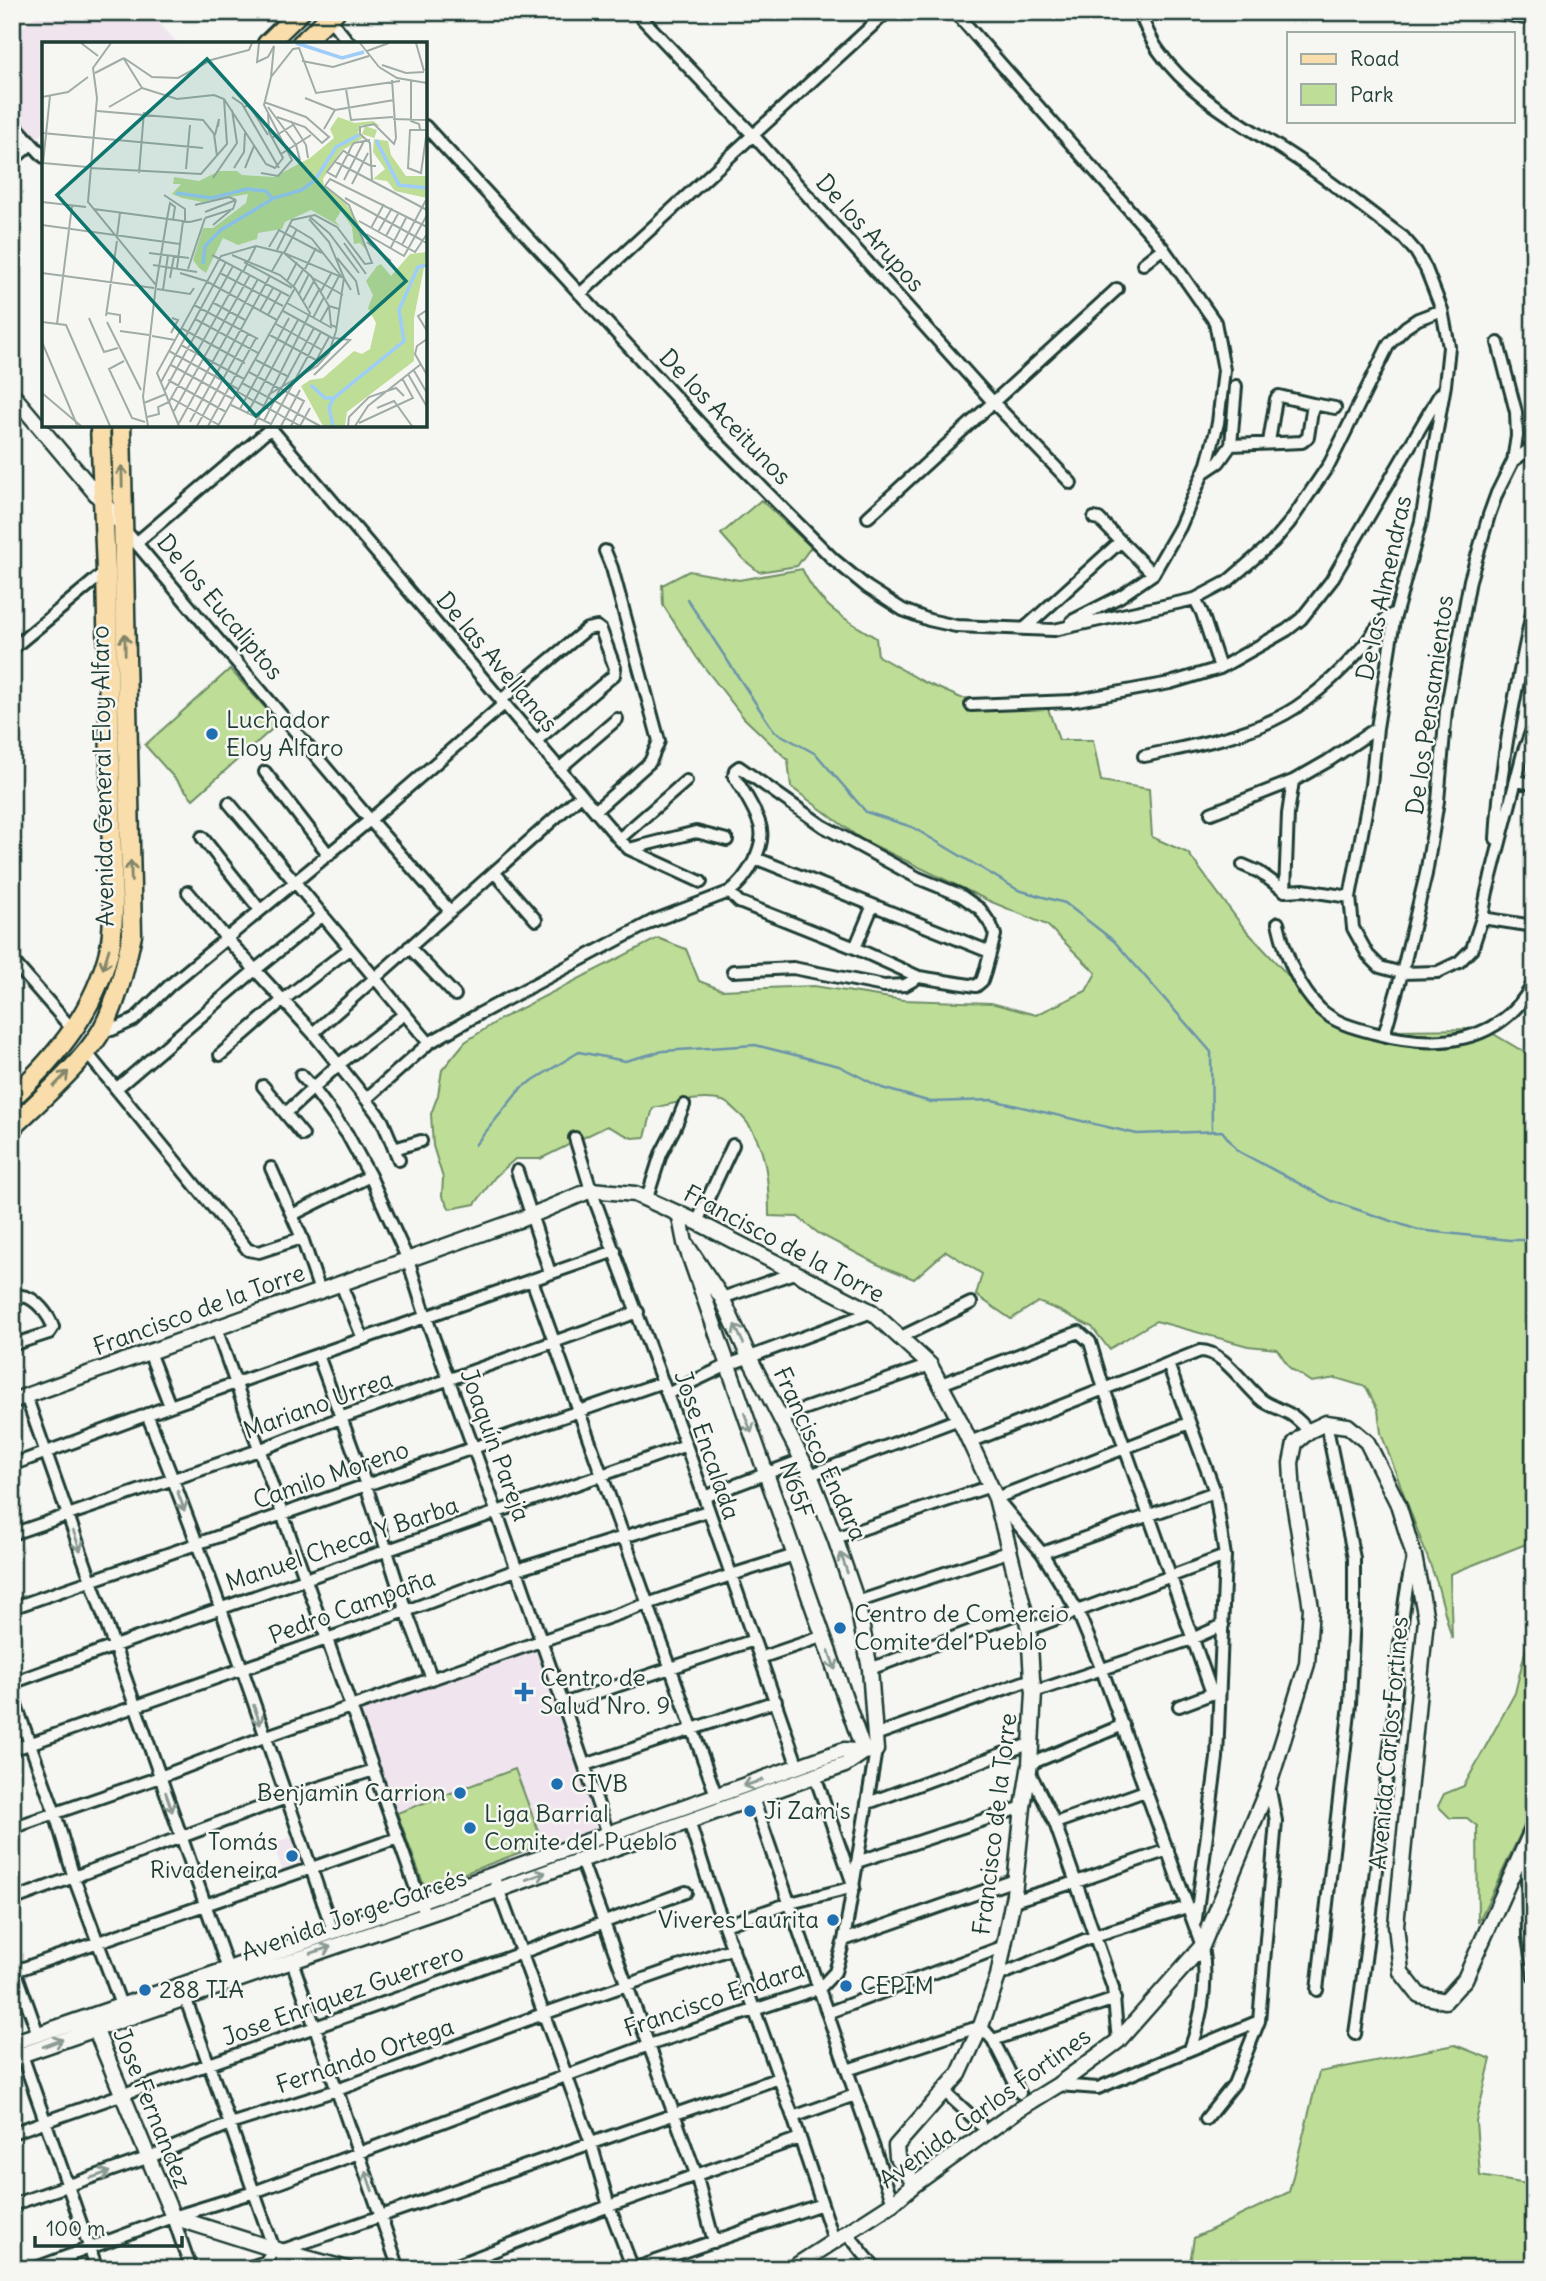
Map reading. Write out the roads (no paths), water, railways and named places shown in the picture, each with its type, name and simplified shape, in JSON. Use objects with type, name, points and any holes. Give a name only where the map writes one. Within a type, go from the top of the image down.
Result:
[{"type":"main road","points":[[269,42],[300,12]]},
{"type":"main road","points":[[303,42],[332,15]]},
{"type":"main road","name":"Avenida General Eloy Alfaro","points":[[12,1098],[52,1059],[85,1013],[99,984],[111,945],[113,904],[106,571],[100,427]]},
{"type":"main road","name":"Avenida General Eloy Alfaro","points":[[12,1127],[86,1052],[103,1028],[123,975],[132,935],[121,427]]},
{"type":"street","name":"De los Arupos","points":[[636,12],[753,135],[1070,483]]},
{"type":"street","points":[[580,294],[887,12]]},
{"type":"street","points":[[954,12],[1163,247],[1215,322],[1224,370],[1218,424],[1204,472],[1180,527],[1153,574],[1121,596],[1054,631]]},
{"type":"street","name":"De las Almendras","points":[[1139,12],[1157,49],[1174,71],[1196,90],[1235,120],[1293,156],[1403,237],[1426,269],[1442,310],[1449,347],[1445,385],[1420,521],[1396,613],[1377,728],[1371,785],[1350,897],[1353,928],[1368,955],[1380,967],[1402,974]]},
{"type":"street","points":[[1493,12],[1534,20]]},
{"type":"street","points":[[332,15],[349,42]]},
{"type":"street","points":[[12,122],[42,155]]},
{"type":"street","name":"De los Aceitunos","points":[[427,128],[717,442],[833,559],[867,587],[903,610],[956,626],[1054,631],[1195,599],[1227,582],[1273,542],[1290,522],[1330,463],[1389,344],[1412,323],[1442,310]]},
{"type":"street","points":[[12,161],[31,144]]},
{"type":"street","points":[[1143,264],[1163,247]]},
{"type":"street","points":[[867,517],[1117,289]]},
{"type":"street","name":"De los Pensamientos","points":[[1384,1035],[1426,874],[1438,801],[1446,711],[1470,580],[1489,515],[1513,461],[1517,436],[1516,412],[1498,343]]},
{"type":"street","points":[[971,705],[1072,701],[1170,683],[1220,668],[1287,630],[1308,610],[1331,581],[1445,385]]},
{"type":"street","points":[[1204,472],[1219,462],[1231,445],[1237,386]]},
{"type":"street","name":"De los Eucaliptos","points":[[12,394],[370,820],[450,911]]},
{"type":"street","points":[[1269,442],[1276,399],[1279,396],[1335,408]]},
{"type":"street","points":[[1231,445],[1303,442],[1308,437],[1313,404]]},
{"type":"street","points":[[136,543],[270,427]]},
{"type":"street","name":"De las Avellanas","points":[[270,427],[629,849]]},
{"type":"street","points":[[1513,461],[1534,448]]},
{"type":"street","points":[[1094,518],[1099,519],[1153,574]]},
{"type":"street","points":[[1024,629],[1121,541]]},
{"type":"street","points":[[595,811],[650,762],[659,741],[605,551]]},
{"type":"street","points":[[12,649],[106,571]]},
{"type":"street","points":[[1195,599],[1220,668]]},
{"type":"street","points":[[1495,859],[1497,811],[1513,702],[1534,603]]},
{"type":"street","points":[[1144,757],[1229,737],[1285,714],[1305,702],[1324,685],[1361,650],[1382,620],[1396,613]]},
{"type":"street","points":[[103,1028],[111,1030],[134,1020],[170,985],[370,820],[587,629],[597,627],[608,644],[615,668],[614,675],[536,741]]},
{"type":"street","points":[[559,769],[617,719]]},
{"type":"street","points":[[1402,974],[1438,972],[1459,962],[1472,949],[1523,753],[1534,725]]},
{"type":"street","points":[[1211,813],[1293,781],[1377,728]]},
{"type":"street","points":[[366,1098],[429,1043],[479,1014],[653,921],[729,892],[741,883],[755,858],[761,826],[734,775],[737,768],[742,768],[822,826],[918,878],[966,898],[980,909],[995,935],[982,981],[976,986],[919,977],[855,948],[739,902],[729,892]]},
{"type":"street","points":[[265,772],[329,855]]},
{"type":"street","points":[[619,839],[686,781]]},
{"type":"street","points":[[1284,891],[1288,814],[1293,781]]},
{"type":"street","points":[[1516,781],[1534,784]]},
{"type":"street","points":[[313,1033],[581,795]]},
{"type":"street","points":[[229,803],[429,1043]]},
{"type":"street","points":[[629,849],[696,832],[727,839]]},
{"type":"street","points":[[201,837],[260,910]]},
{"type":"street","points":[[629,849],[701,882]]},
{"type":"street","points":[[755,858],[990,951]]},
{"type":"street","points":[[1243,865],[1259,872],[1284,891],[1303,890],[1350,897]]},
{"type":"street","points":[[494,872],[536,920]]},
{"type":"street","points":[[188,892],[313,1033],[366,1098],[382,1121],[396,1154],[421,1141]]},
{"type":"street","points":[[855,948],[873,905]]},
{"type":"street","points":[[117,1088],[323,915]]},
{"type":"street","points":[[1482,918],[1534,926]]},
{"type":"street","points":[[1278,923],[1292,967],[1306,991],[1321,1009],[1334,1019],[1384,1035],[1429,1041],[1472,1037],[1494,1026],[1519,1006],[1534,982]]},
{"type":"street","points":[[409,947],[455,995]]},
{"type":"street","points":[[220,1055],[283,1000],[349,949]]},
{"type":"street","points":[[12,960],[74,1030]]},
{"type":"street","points":[[733,971],[793,968],[884,986],[905,985],[919,977]]},
{"type":"street","points":[[286,1112],[338,1065],[403,1015]]},
{"type":"street","points":[[86,1052],[248,1250],[259,1252],[302,1238]]},
{"type":"street","name":"Joaquín Pareja","points":[[300,1075],[313,1088],[346,1134],[370,1176],[408,1260],[613,1848]]},
{"type":"street","points":[[263,1086],[303,1135]]},
{"type":"street","points":[[647,1198],[661,1154],[684,1105]]},
{"type":"street","name":"Jose Encalada","points":[[575,1138],[591,1190],[686,1445],[798,1767]]},
{"type":"street","points":[[697,1222],[733,1144]]},
{"type":"street","points":[[271,1168],[302,1238],[320,1291]]},
{"type":"street","points":[[517,1171],[550,1273]]},
{"type":"street","points":[[292,1214],[370,1176]]},
{"type":"street","name":"Francisco de la Torre","points":[[19,1398],[530,1216],[591,1190],[624,1192],[647,1198],[872,1312],[930,1365],[994,1492],[1029,1629],[1033,1686],[1032,1743],[1013,1901],[998,1976],[981,2026],[959,2074],[896,2146],[897,2157],[915,2184]]},
{"type":"street","points":[[679,1213],[685,1242]]},
{"type":"street","name":"Francisco Endara","points":[[33,2269],[173,2217],[254,2192],[649,2045],[820,1988],[835,1972],[844,1940],[868,1803],[872,1746],[870,1669],[858,1602],[810,1475],[722,1298],[685,1242]]},
{"type":"street","name":"N65F","points":[[685,1242],[824,1636],[872,1746]]},
{"type":"street","points":[[12,1465],[170,1406],[615,1251]]},
{"type":"street","points":[[722,1298],[794,1273]]},
{"type":"street","points":[[532,1280],[716,1795]]},
{"type":"street","points":[[341,1284],[363,1339]]},
{"type":"street","points":[[12,1304],[26,1295],[51,1321],[53,1327],[49,1333],[12,1345]]},
{"type":"street","points":[[901,1338],[971,1303]]},
{"type":"street","name":"Mariano Urrea","points":[[12,1534],[259,1450],[340,1418],[638,1312]]},
{"type":"street","points":[[667,1394],[728,1365],[872,1312]]},
{"type":"street","points":[[216,1328],[423,1908]]},
{"type":"street","points":[[941,1384],[1079,1332],[1090,1342],[1192,1639],[1216,1692]]},
{"type":"street","points":[[970,1442],[1207,1350],[1220,1357],[1246,1386],[1266,1403],[1294,1416],[1309,1432],[1326,1423],[1354,1559],[1354,1613],[1350,1704],[1317,1990]]},
{"type":"street","points":[[149,1352],[170,1406]]},
{"type":"street","points":[[318,1355],[366,1485],[406,1611],[432,1679]]},
{"type":"street","points":[[1168,1364],[1215,1492],[1225,1556],[1223,1625],[1216,1692],[1217,1758],[1195,1926]]},
{"type":"street","points":[[781,1417],[930,1365]]},
{"type":"street","name":"Camilo Moreno","points":[[12,1608],[663,1382]]},
{"type":"street","points":[[19,1398],[47,1453],[228,1969]]},
{"type":"street","points":[[147,1415],[197,1544],[333,1931]]},
{"type":"street","points":[[810,1475],[959,1419]]},
{"type":"street","points":[[835,1538],[994,1492],[1126,1449],[1189,1423]]},
{"type":"street","name":"Avenida Carlos Fortines","points":[[1326,1423],[1348,1426],[1367,1442],[1398,1504],[1413,1556],[1426,1619],[1396,1925],[1401,1972],[1419,1995],[1445,2001],[1465,1979],[1534,1826]]},
{"type":"street","name":"Avenida Carlos Fortines","points":[[791,2269],[893,2203],[1019,2109],[1058,2085],[1118,2041],[1202,1946],[1269,1785],[1307,1664],[1311,1608],[1293,1496],[1291,1463],[1295,1443],[1309,1432]]},
{"type":"street","name":"Manuel Checa Y Barba","points":[[12,1683],[686,1445]]},
{"type":"street","points":[[704,1497],[802,1460]]},
{"type":"street","points":[[994,1492],[1042,1553],[1077,1610],[1123,1726],[1195,1926],[1205,1962],[1202,2002],[1197,2031],[1190,2049]]},
{"type":"street","points":[[1042,1553],[1215,1492]]},
{"type":"street","name":"Pedro Campaña","points":[[12,1750],[516,1570],[708,1511]]},
{"type":"street","points":[[858,1602],[1011,1551]]},
{"type":"street","points":[[12,1828],[160,1777],[264,1737],[795,1555]]},
{"type":"street","points":[[1029,1629],[1225,1556]]},
{"type":"street","points":[[1356,2034],[1391,1742],[1405,1593],[1413,1556]]},
{"type":"street","points":[[870,1669],[1024,1611]]},
{"type":"street","points":[[872,1746],[1033,1686],[1102,1670],[1192,1639],[1223,1625]]},
{"type":"street","points":[[760,1658],[824,1636]]},
{"type":"street","points":[[563,1704],[754,1640]]},
{"type":"street","points":[[1180,1706],[1216,1692]]},
{"type":"street","points":[[12,1694],[55,1813],[74,1878],[121,2005]]},
{"type":"street","points":[[585,1765],[776,1702]]},
{"type":"street","points":[[1118,2041],[1115,1999],[1055,1823],[1029,1768],[1123,1726]]},
{"type":"street","points":[[868,1803],[1032,1743]]},
{"type":"street","name":"Avenida Jorge Garcés","points":[[12,2043],[186,1997],[292,1961],[423,1908],[493,1875],[844,1750],[872,1746]]},
{"type":"street","name":"Avenida Jorge Garcés","points":[[17,2056],[92,2022],[121,2005],[333,1931],[498,1890],[845,1765],[872,1746]]},
{"type":"street","points":[[12,1900],[286,1798],[374,1770]]},
{"type":"street","points":[[725,1925],[790,1903],[854,1887],[815,1776]]},
{"type":"street","points":[[1206,2119],[1234,2084],[1259,2021],[1276,1821],[1269,1785]]},
{"type":"street","points":[[1055,1823],[1145,1791]]},
{"type":"street","points":[[753,1798],[893,2203]]},
{"type":"street","points":[[857,1863],[1023,1807]]},
{"type":"street","points":[[689,1821],[822,2204],[840,2236],[876,2269]]},
{"type":"street","points":[[38,2034],[13,1968],[99,1943],[398,1839]]},
{"type":"street","points":[[1013,1901],[1168,1850]]},
{"type":"street","points":[[1521,1853],[1527,1867],[1528,1937],[1534,1977]]},
{"type":"street","points":[[581,1860],[696,2174],[714,2242]]},
{"type":"street","points":[[493,1875],[591,2143],[609,2206],[633,2269],[822,2204]]},
{"type":"street","points":[[844,1940],[1015,1880]]},
{"type":"street","name":"Jose Enriquez Guerrero","points":[[12,2133],[210,2065],[686,1892]]},
{"type":"street","points":[[998,1976],[1094,1936],[1187,1907]]},
{"type":"street","points":[[827,2013],[1002,1947]]},
{"type":"street","name":"Fernando Ortega","points":[[12,2205],[147,2158],[230,2124],[337,2090],[733,1948]]},
{"type":"street","points":[[292,1961],[400,2269]]},
{"type":"street","points":[[186,1997],[254,2192],[284,2269]]},
{"type":"street","points":[[993,2040],[1115,1999]]},
{"type":"street","points":[[1058,2085],[1098,2088],[1259,2021]]},
{"type":"street","name":"Jose Fernandez","points":[[92,2022],[173,2217]]},
{"type":"street","points":[[847,2070],[981,2026],[993,2040],[1020,2093]]},
{"type":"street","points":[[17,2056],[45,2121],[97,2269]]},
{"type":"street","points":[[244,2269],[265,2262],[277,2250],[779,2078]]},
{"type":"street","points":[[945,2092],[980,2124]]},
{"type":"street","points":[[793,2117],[855,2095]]},
{"type":"street","points":[[447,2269],[609,2206],[800,2138]]},
{"type":"street","points":[[173,2217],[347,2269]]},
{"type":"street","points":[[173,2217],[191,2269]]},
{"type":"waterway","points":[[687,599],[774,731],[816,754],[866,812],[912,827],[1018,890],[1065,903],[1114,941],[1211,1052],[1212,1130]]},
{"type":"waterway","points":[[475,1145],[522,1087],[579,1052],[625,1061],[663,1051],[755,1045],[839,1066],[882,1088],[931,1102],[992,1100],[1137,1134],[1222,1131],[1238,1151],[1332,1201],[1418,1230],[1534,1240]]},
{"type":"place","name":"Luchador Eloy Alfaro","points":[[212,734]]},
{"type":"place","name":"Centro de Comercio Comite del Pueblo","points":[[840,1628]]},
{"type":"place","name":"Centro de Salud Nro. 9","points":[[524,1692]]},
{"type":"place","name":"CIVB","points":[[557,1784]]},
{"type":"place","name":"Benjamin Carrion","points":[[460,1793]]},
{"type":"place","name":"Ji Zam's","points":[[750,1811]]},
{"type":"place","name":"Liga Barrial Comite del Pueblo","points":[[470,1828]]},
{"type":"place","name":"Tomás Rivadeneira","points":[[292,1856]]},
{"type":"place","name":"Viveres Laurita","points":[[833,1920]]},
{"type":"place","name":"CEPIM","points":[[846,1986]]},
{"type":"place","name":"288 TIA","points":[[145,1990]]}]
